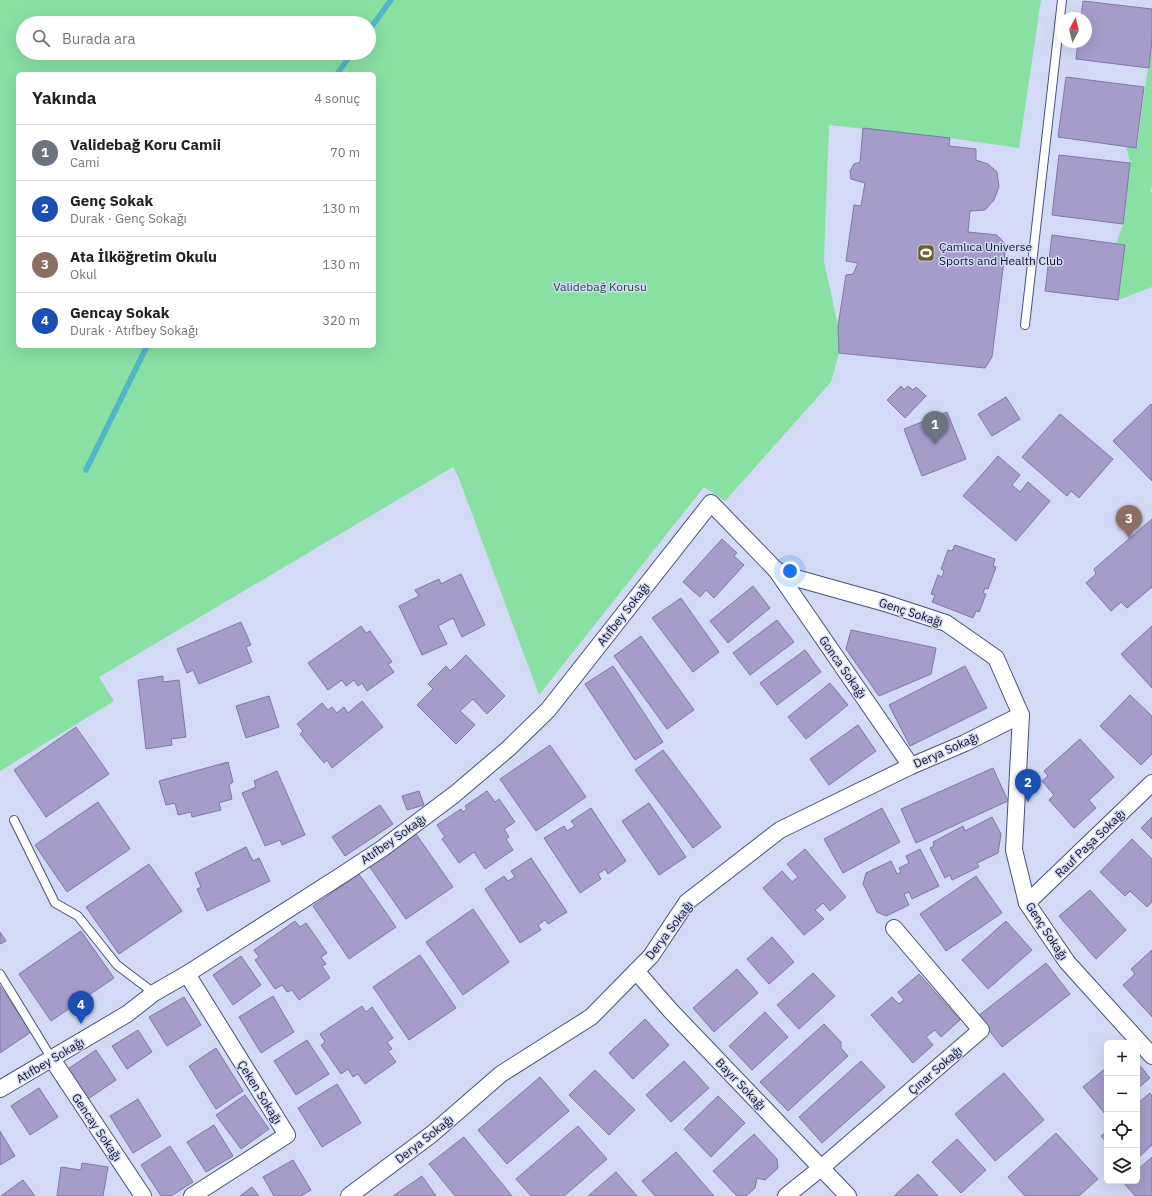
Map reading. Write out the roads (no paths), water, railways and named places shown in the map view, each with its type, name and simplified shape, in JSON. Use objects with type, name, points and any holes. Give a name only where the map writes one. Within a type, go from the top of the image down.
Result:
[{"type":"street","name":"Genç Sokağı","points":[[711,503],[775,569],[785,575],[885,603],[946,623],[996,658],[1021,715],[1014,850],[1027,903],[1067,962],[1152,1056]]},
{"type":"street","name":"Atıfbey Sokağı","points":[[0,1089],[127,1014],[154,993],[187,974],[383,848],[455,794],[509,748],[548,710],[711,503]]},
{"type":"street","name":"Gonca Sokağı","points":[[775,569],[911,766]]},
{"type":"street","name":"Derya Sokağı","points":[[349,1196],[432,1134],[500,1074],[591,1017],[651,956],[687,902],[780,830],[911,766],[965,743],[1021,715]]},
{"type":"street","name":"Rauf Paşa Sokağı","points":[[1027,903],[1152,782]]},
{"type":"street","name":"Çınar Sokağı","points":[[786,1196],[821,1168],[981,1030],[894,928]]},
{"type":"street","name":"Bayır Sokağı","points":[[636,971],[670,1010],[848,1196]]},
{"type":"street","name":"Çeken Sokağı","points":[[187,974],[286,1135],[192,1196]]},
{"type":"street","name":"Gencay Sokağı","points":[[52,1059],[143,1196]]},
{"type":"lane","points":[[1025,325],[1062,0]]},
{"type":"lane","points":[[14,820],[56,903],[78,916],[117,965],[154,993]]},
{"type":"lane","points":[[0,974],[52,1059]]},
{"type":"waterway","points":[[376,20],[391,0]]},
{"type":"waterway","points":[[338,72],[347,60]]},
{"type":"waterway","points":[[86,470],[146,348]]},
{"type":"place","name":"Çamlıca Universe Sports and Health Club","points":[[926,253]]},
{"type":"place","name":"Validebağ Koru Camii","points":[[935,444]]},
{"type":"place","name":"Ata İlköğretim Okulu","points":[[1129,538]]},
{"type":"place","name":"Genç Sokak","points":[[1028,802]]},
{"type":"place","name":"Gencay Sokak","points":[[81,1024]]},
{"type":"park label","name":"Validebağ Korusu","points":[[600,286]]}]
